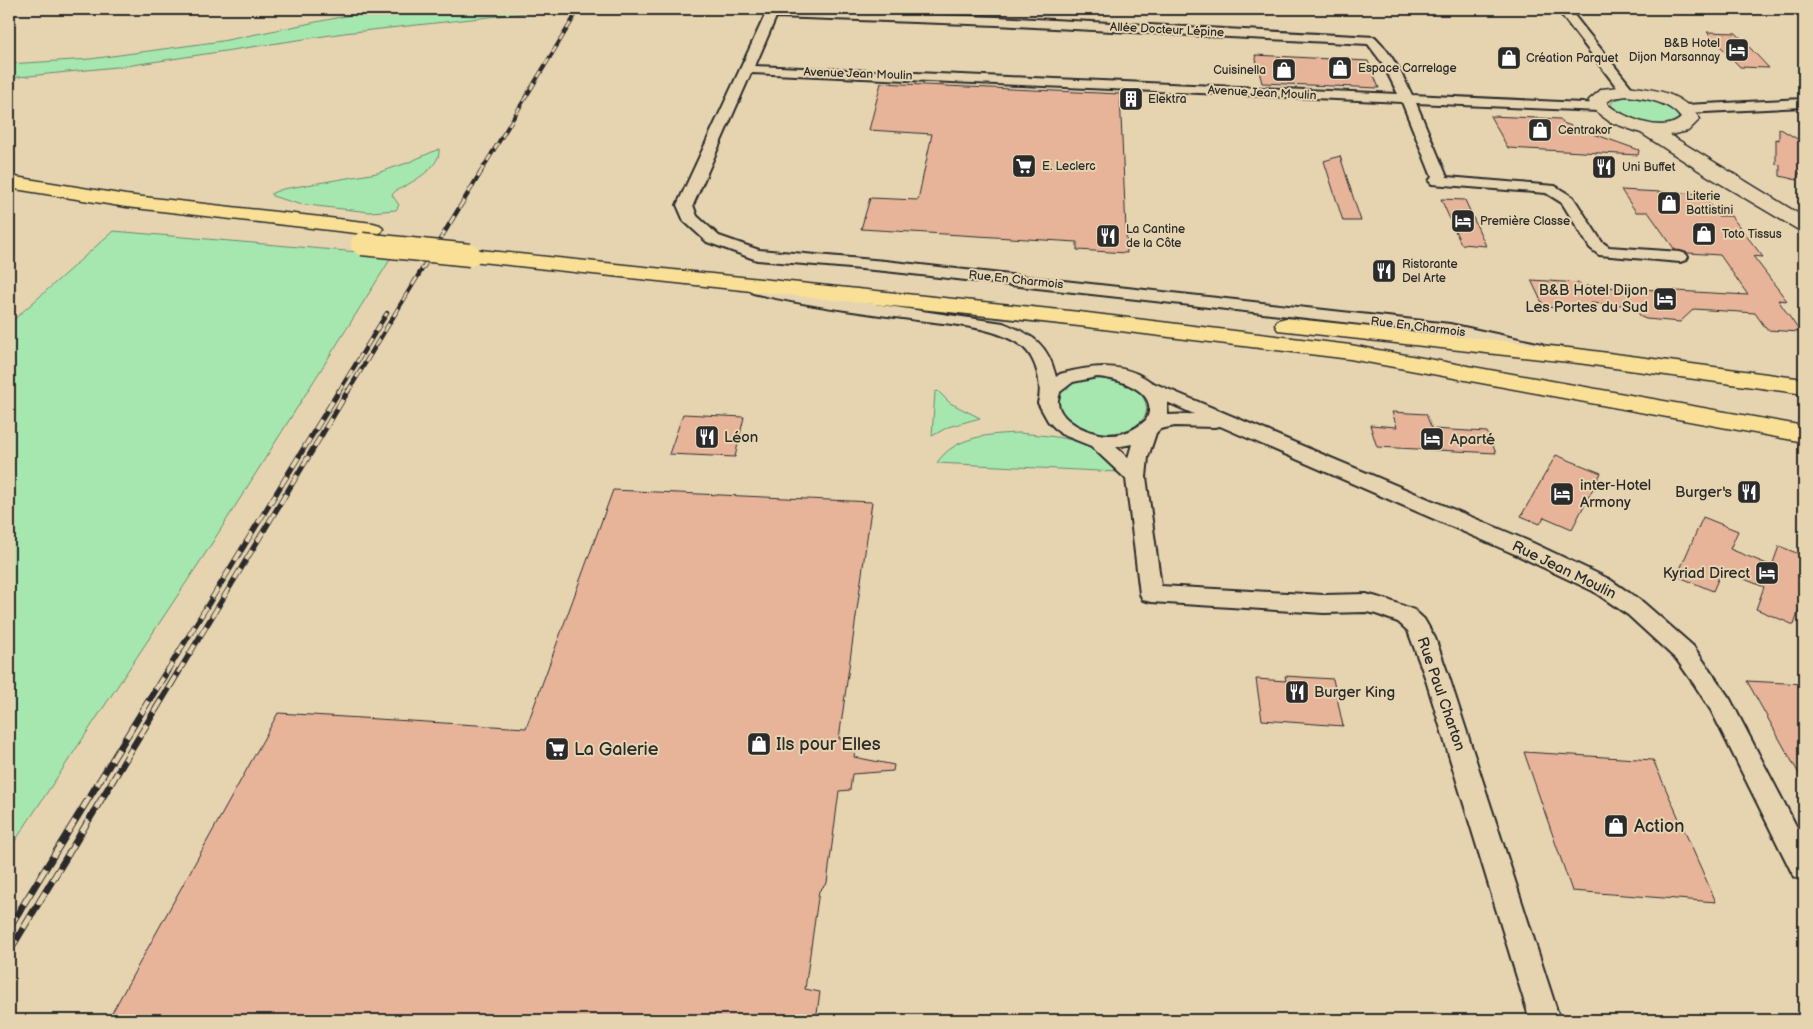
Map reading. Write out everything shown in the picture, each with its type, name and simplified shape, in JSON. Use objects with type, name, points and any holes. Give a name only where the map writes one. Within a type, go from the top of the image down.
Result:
[{"type":"main road","points":[[9,182],[368,236]]},
{"type":"main road","points":[[9,198],[100,213],[368,236],[1578,356],[1802,386]]},
{"type":"main road","points":[[474,247],[722,282],[1079,320],[1350,352],[1804,434]]},
{"type":"street","points":[[1563,9],[1627,91]]},
{"type":"street","name":"Rue En Charmois","points":[[773,11],[685,205],[690,218],[713,239],[757,255],[885,266],[1450,329],[1578,356]]},
{"type":"street","name":"Allée Docteur Lépine","points":[[773,11],[1371,40],[1384,52],[1408,100],[1440,176],[1437,181],[1550,189],[1568,200],[1596,245],[1605,252],[1680,257]]},
{"type":"street","name":"Avenue Jean Moulin","points":[[746,69],[1599,108]]},
{"type":"street","points":[[1804,103],[1684,118],[1667,129],[1646,128],[1626,123],[1610,116],[1599,108],[1598,100],[1608,93],[1627,91],[1649,94],[1670,100],[1684,118],[1722,164],[1804,216]]},
{"type":"street","points":[[1646,128],[1713,171],[1804,225]]},
{"type":"street","points":[[722,282],[807,299],[997,327],[1018,335],[1035,346],[1044,362],[1050,392]]},
{"type":"street","points":[[1097,371],[1115,373],[1131,378],[1145,386],[1154,394],[1159,404],[1159,415],[1150,428],[1123,440],[1097,440],[1081,436],[1068,430],[1056,421],[1049,410],[1048,399],[1055,385],[1066,378],[1081,373],[1097,371]]},
{"type":"street","name":"Rue Jean Moulin","points":[[1145,386],[1580,574],[1636,608],[1685,653],[1703,676],[1721,706],[1804,868]]},
{"type":"street","points":[[1697,416],[1804,442]]},
{"type":"street","name":"Rue Jean Moulin","points":[[1150,428],[1175,420],[1231,423]]},
{"type":"street","name":"Rue Paul Charton","points":[[1150,428],[1138,457],[1136,477],[1150,594],[1324,604],[1366,603],[1395,610],[1406,616],[1416,625],[1423,638],[1437,677],[1545,1020]]},
{"type":"street","points":[[1097,440],[1136,477]]},
{"type":"green space","points":[[371,9],[537,9],[535,12],[344,33],[126,66],[9,78],[9,64],[90,59],[222,41],[356,14]]},
{"type":"green space","points":[[1626,96],[1658,100],[1679,113],[1679,117],[1664,124],[1632,120],[1615,110],[1611,104],[1613,101]]},
{"type":"green space","points":[[439,149],[436,161],[428,171],[392,195],[399,205],[396,210],[370,212],[325,207],[299,204],[272,196],[272,193],[283,189],[377,173],[407,163]]},
{"type":"green space","points":[[113,231],[393,255],[207,551],[9,850],[9,324]]},
{"type":"green space","points":[[1099,376],[1125,382],[1141,394],[1146,406],[1146,412],[1144,418],[1139,423],[1124,431],[1105,433],[1078,427],[1065,418],[1058,401],[1061,389],[1073,381]]},
{"type":"green space","points":[[938,391],[950,403],[980,418],[948,427],[932,436],[935,392]]},
{"type":"green space","points":[[1019,433],[1065,439],[1087,445],[1107,457],[1119,472],[937,463],[944,454],[963,442],[997,434]]},
{"type":"building","name":"B&B Hotel Dijon Marsannay","points":[[1707,32],[1736,33],[1769,68],[1740,67]]},
{"type":"building","points":[[1255,55],[1368,61],[1379,88],[1262,83]]},
{"type":"building","name":"E. Leclerc","points":[[881,83],[1120,94],[1127,253],[1077,250],[1077,242],[861,229],[870,198],[918,200],[932,134],[869,130]]},
{"type":"building","name":"Centrakor","points":[[1490,116],[1560,119],[1563,123],[1639,150],[1638,155],[1508,148]]},
{"type":"building","points":[[1779,128],[1804,143],[1804,175],[1798,173],[1797,180],[1780,176],[1780,165],[1776,164],[1776,139],[1779,140]]},
{"type":"building","points":[[1340,156],[1361,221],[1343,221],[1324,161]]},
{"type":"building","points":[[1621,190],[1702,194],[1718,216],[1731,216],[1763,257],[1753,256],[1787,301],[1778,300],[1800,332],[1767,330],[1755,313],[1694,309],[1680,322],[1646,319],[1641,317],[1634,306],[1591,303],[1594,310],[1544,307],[1531,280],[1580,283],[1586,294],[1586,286],[1748,295],[1720,255],[1688,253],[1675,250],[1648,212],[1636,212]]},
{"type":"building","name":"Première Classe","points":[[1441,199],[1465,200],[1486,246],[1461,244]]},
{"type":"building","name":"Aparté","points":[[1392,412],[1426,414],[1432,429],[1487,432],[1496,453],[1377,447],[1370,425],[1397,427]]},
{"type":"building","name":"Léon","points":[[683,414],[744,417],[735,457],[669,454]]},
{"type":"building","name":"inter-Hotel Armony","points":[[1556,455],[1601,473],[1572,529],[1544,517],[1540,524],[1521,516]]},
{"type":"building","name":"La Galerie","points":[[613,490],[872,502],[839,739],[856,740],[854,757],[894,765],[893,771],[852,774],[850,790],[839,791],[827,883],[819,891],[805,989],[820,992],[816,1020],[108,1020],[278,713],[526,728]]},
{"type":"building","name":"Kyriad Direct","points":[[1703,517],[1738,531],[1730,549],[1772,566],[1779,546],[1804,556],[1804,595],[1794,625],[1756,609],[1764,587],[1722,570],[1713,591],[1677,576]]},
{"type":"building","name":"Burger King","points":[[1285,676],[1333,679],[1343,726],[1262,720],[1256,679],[1286,681]]},
{"type":"building","points":[[1747,681],[1804,684],[1804,783]]},
{"type":"building","name":"Action","points":[[1524,752],[1653,760],[1716,902],[1572,891]]},
{"type":"railway","points":[[480,173],[579,9]]},
{"type":"railway","points":[[347,393],[481,172]]},
{"type":"railway","points":[[338,393],[387,313]]},
{"type":"railway","points":[[166,673],[339,391]]},
{"type":"railway","points":[[178,673],[348,391]]},
{"type":"railway","points":[[9,928],[167,671]]},
{"type":"railway","points":[[9,952],[179,671]]},
{"type":"place","name":"B&B Hotel Dijon Marsannay","points":[[1737,50]]},
{"type":"place","name":"Création Parquet","points":[[1509,58]]},
{"type":"place","name":"Espace Carrelage","points":[[1340,68]]},
{"type":"place","name":"Cuisinella","points":[[1284,70]]},
{"type":"place","name":"Elektra","points":[[1131,99]]},
{"type":"place","name":"Centrakor","points":[[1540,130]]},
{"type":"place","name":"E. Leclerc","points":[[1024,166]]},
{"type":"place","name":"Uni Buffet","points":[[1604,167]]},
{"type":"place","name":"Literie Battistini","points":[[1669,203]]},
{"type":"place","name":"Première Classe","points":[[1463,221]]},
{"type":"place","name":"Toto Tissus","points":[[1704,234]]},
{"type":"place","name":"La Cantine de la Côte","points":[[1108,236]]},
{"type":"place","name":"Ristorante Del Arte","points":[[1384,271]]},
{"type":"place","name":"B&B Hotel Dijon Les Portes du Sud","points":[[1665,299]]},
{"type":"place","name":"Léon","points":[[707,437]]},
{"type":"place","name":"Aparté","points":[[1432,439]]},
{"type":"place","name":"Burger's","points":[[1749,492]]},
{"type":"place","name":"inter-Hotel Armony","points":[[1562,494]]},
{"type":"place","name":"Kyriad Direct","points":[[1767,573]]},
{"type":"place","name":"Burger King","points":[[1297,692]]},
{"type":"place","name":"Ils pour Elles","points":[[759,744]]},
{"type":"place","name":"La Galerie","points":[[557,749]]},
{"type":"place","name":"Action","points":[[1616,826]]}]
